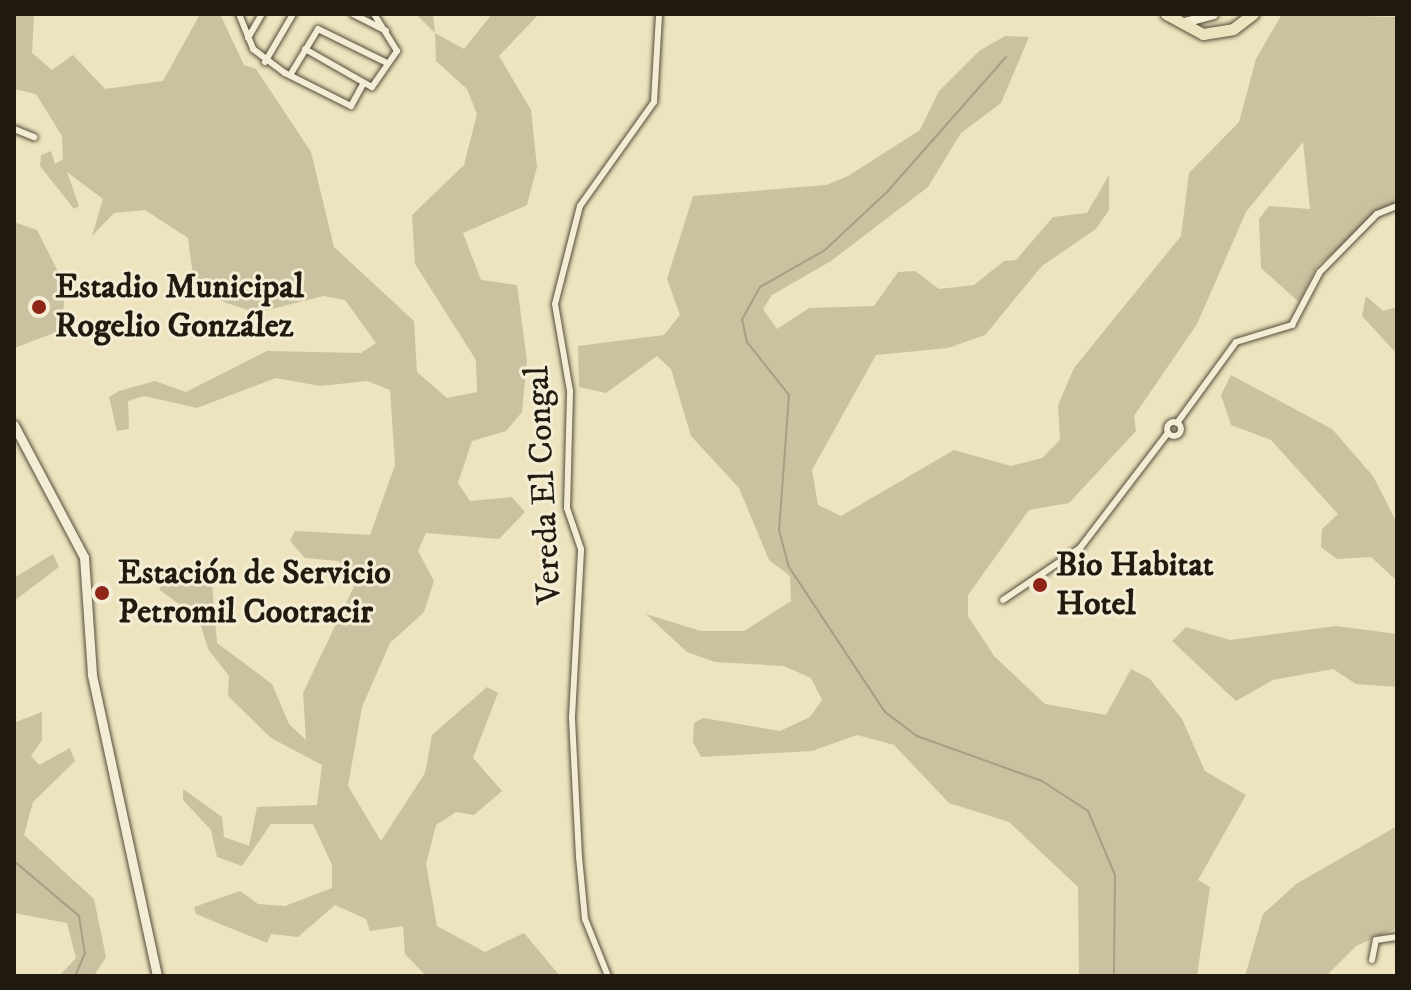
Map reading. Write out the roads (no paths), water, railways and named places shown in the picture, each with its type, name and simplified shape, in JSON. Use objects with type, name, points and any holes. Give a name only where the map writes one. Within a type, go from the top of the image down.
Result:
[{"type":"highway","points":[[1168,14],[1203,34],[1233,29],[1253,14]]},
{"type":"main road","points":[[1168,14],[1196,24],[1213,14]]},
{"type":"main road","points":[[14,425],[84,557],[92,675],[157,976]]},
{"type":"street","points":[[239,14],[248,38],[265,62],[292,72],[351,106],[364,83]]},
{"type":"street","points":[[248,38],[262,14]]},
{"type":"street","points":[[265,62],[293,14]]},
{"type":"street","points":[[353,14],[388,31]]},
{"type":"street","points":[[305,49],[364,83],[374,85],[397,51],[388,31],[374,14]]},
{"type":"street","name":"Vereda El Congal","points":[[608,976],[585,919],[579,857],[572,717],[581,549],[567,508],[570,391],[555,304],[580,206],[654,102],[659,14]]},
{"type":"street","points":[[292,72],[305,49],[322,29],[387,63]]},
{"type":"street","points":[[14,129],[34,137]]},
{"type":"street","points":[[1003,600],[1080,548],[1168,433],[1178,434],[1177,423],[1236,342],[1292,325],[1320,272],[1377,214],[1397,206]]},
{"type":"street","points":[[1372,960],[1376,940],[1397,937]]},
{"type":"waterway","points":[[1006,57],[888,191],[825,250],[760,287],[742,319],[747,342],[789,395],[779,530],[789,567],[885,712],[917,736],[1042,781],[1088,811],[1115,875],[1114,976]]},
{"type":"waterway","points":[[14,861],[79,916],[85,953],[75,976]]},
{"type":"place","name":"Estadio Municipal Rogelio González","points":[[39,307]]},
{"type":"place","name":"Bio Habitat Hotel","points":[[1040,585]]},
{"type":"place","name":"Estación de Servicio Petromil Cootracir","points":[[102,593]]}]
